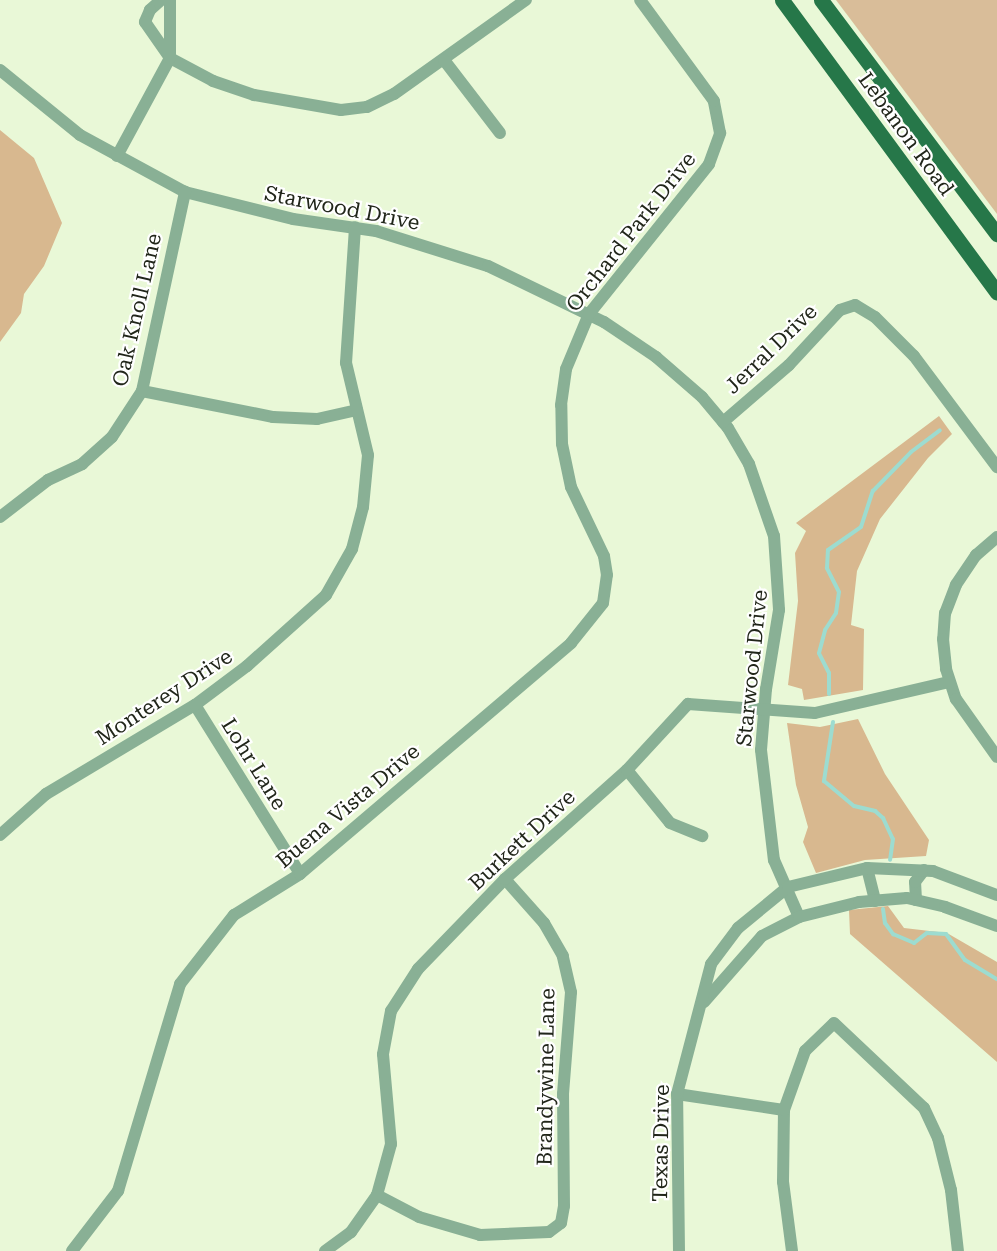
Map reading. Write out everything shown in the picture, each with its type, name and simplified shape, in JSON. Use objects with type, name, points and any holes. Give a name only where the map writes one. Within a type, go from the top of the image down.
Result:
[{"type":"main road","name":"Lebanon Road","points":[[782,0],[997,293]]},
{"type":"main road","name":"Lebanon Road","points":[[821,0],[997,234]]},
{"type":"street","points":[[161,0],[150,10],[145,22],[170,58],[213,81],[254,95],[341,110],[367,107],[444,60],[526,0]]},
{"type":"street","points":[[117,156],[170,58],[170,0]]},
{"type":"street","name":"Orchard Park Drive","points":[[607,575],[602,548],[571,487],[562,436],[565,376],[575,340],[589,314],[703,172],[718,143],[719,116],[714,101],[640,0]]},
{"type":"street","points":[[444,60],[500,133]]},
{"type":"street","name":"Starwood Drive","points":[[0,70],[80,135],[185,192],[293,219],[356,227],[467,258],[535,285],[589,314],[678,374],[723,422],[749,464],[763,496],[779,568],[779,619],[763,709],[763,773],[774,860],[788,887],[799,917]]},
{"type":"street","name":"Oak Knoll Lane","points":[[0,517],[48,480],[82,464],[105,444],[142,391],[185,192]]},
{"type":"street","name":"Monterey Drive","points":[[0,835],[46,794],[195,705],[247,666],[326,596],[352,549],[363,507],[368,455],[346,363],[356,227]]},
{"type":"street","name":"Jerral Drive","points":[[723,422],[789,365],[835,315],[848,306],[868,311],[899,339],[997,468]]},
{"type":"street","points":[[142,391],[273,417],[317,419],[357,411]]},
{"type":"street","points":[[997,537],[965,569],[948,605],[943,639],[949,682],[964,713],[997,757]]},
{"type":"street","name":"Buena Vista Drive","points":[[72,1251],[118,1191],[180,984],[234,915],[300,874],[582,633],[603,603],[607,575]]},
{"type":"street","name":"Burkett Drive","points":[[325,1251],[351,1232],[377,1195],[392,1144],[383,1054],[391,1011],[418,969],[505,879],[627,770],[688,704],[828,712],[949,682]]},
{"type":"street","name":"Lohr Lane","points":[[195,705],[300,874]]},
{"type":"street","points":[[627,770],[670,823],[703,836]]},
{"type":"street","points":[[867,868],[874,901]]},
{"type":"street","name":"Texas Drive","points":[[679,1251],[677,1094],[703,1003],[711,964],[738,928],[788,887],[867,868],[924,870],[997,895]]},
{"type":"street","points":[[916,900],[915,882],[924,870]]},
{"type":"street","name":"Brandywine Lane","points":[[377,1195],[419,1217],[480,1235],[549,1232],[561,1223],[564,1206],[563,1094],[571,992],[563,956],[544,922],[505,879]]},
{"type":"street","name":"Texas Drive","points":[[703,1003],[762,936],[799,917],[874,901],[916,900],[997,926]]},
{"type":"street","points":[[792,1251],[783,1182],[784,1110],[805,1051],[834,1023],[924,1108],[939,1138],[951,1190],[957,1251]]},
{"type":"street","points":[[677,1094],[784,1110]]},
{"type":"shaded area","points":[[836,0],[997,0],[997,214]]},
{"type":"shaded area","points":[[0,130],[34,158],[62,223],[44,266],[24,294],[21,313],[0,342]]},
{"type":"shaded area","points":[[939,416],[952,434],[928,458],[880,519],[857,571],[851,625],[864,629],[863,690],[804,700],[802,689],[788,685],[798,601],[795,553],[806,531],[796,523]]},
{"type":"shaded area","points":[[858,719],[885,774],[929,840],[926,856],[865,860],[816,873],[803,842],[808,827],[796,785],[787,723],[820,727]]},
{"type":"shaded area","points":[[888,906],[904,928],[947,933],[997,962],[997,1062],[850,934],[849,910]]},
{"type":"waterway","points":[[829,694],[829,673],[819,653],[825,630],[836,613],[839,592],[827,568],[828,550],[861,527],[873,491],[911,452],[940,430]]},
{"type":"waterway","points":[[833,722],[824,781],[854,806],[875,811],[883,818],[893,839],[890,860]]},
{"type":"waterway","points":[[883,909],[885,923],[893,934],[914,943],[927,933],[946,934],[965,960],[997,979]]}]
